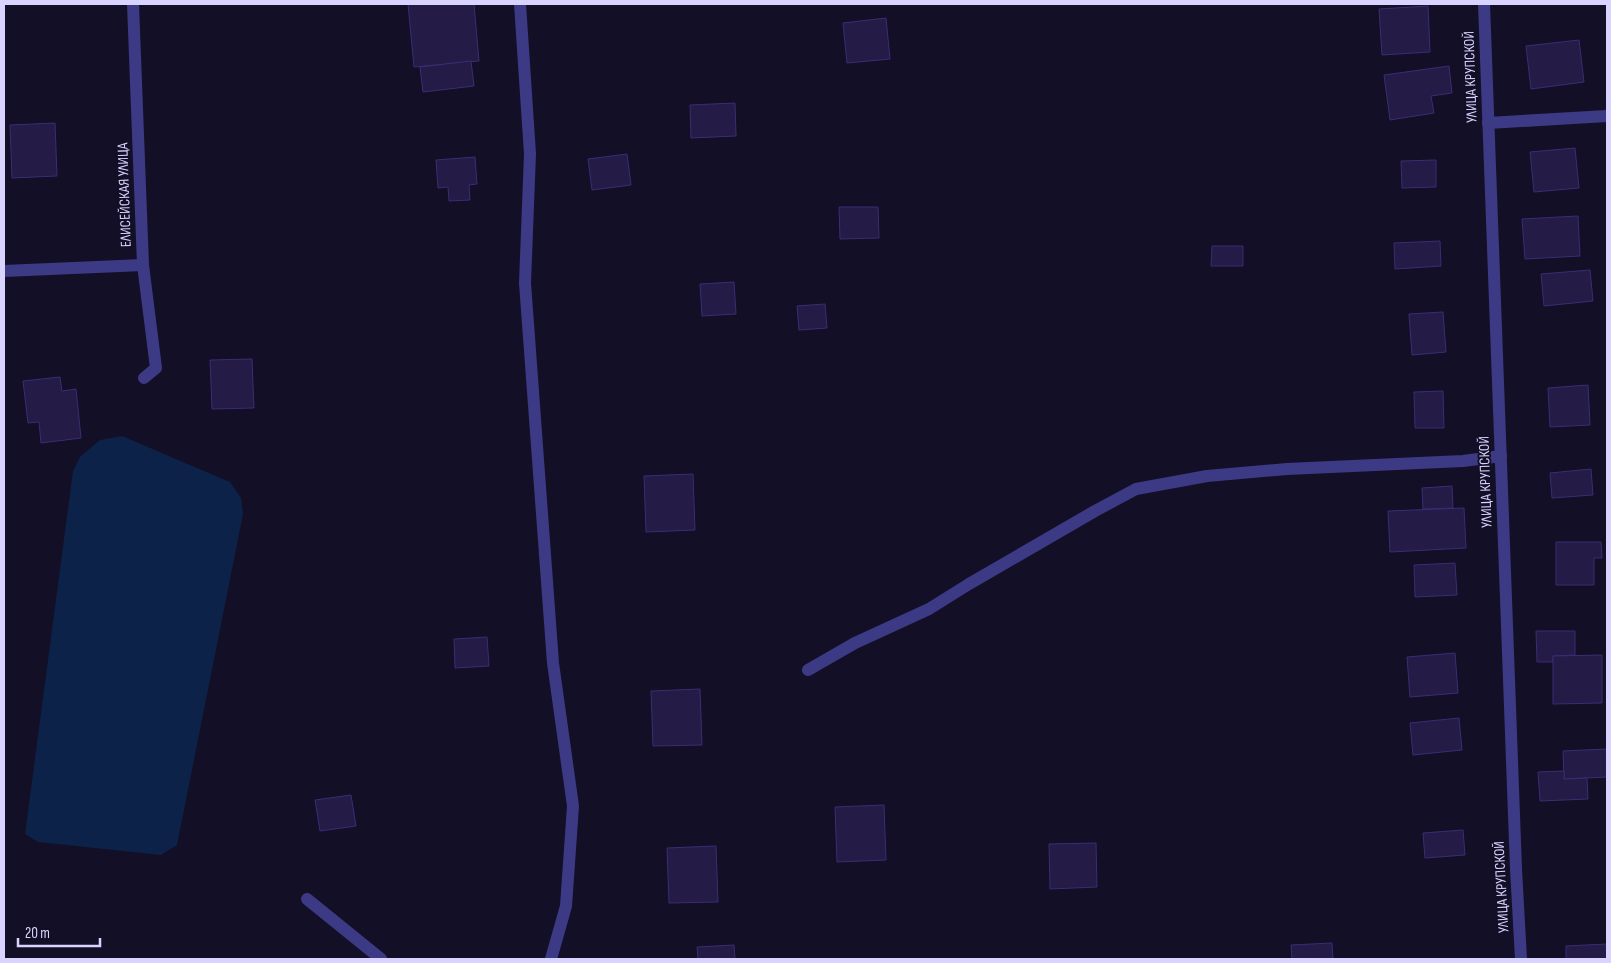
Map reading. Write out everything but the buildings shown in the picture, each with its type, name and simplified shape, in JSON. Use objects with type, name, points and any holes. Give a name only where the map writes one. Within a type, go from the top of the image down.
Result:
[{"type":"street","name":"ЕЛИСЕЙСКАЯ УЛИЦА","points":[[134,4],[144,265],[156,368],[144,378]]},
{"type":"street","points":[[520,4],[530,154],[526,293],[552,663],[573,806],[566,906],[551,959]]},
{"type":"street","name":"УЛИЦА КРУПСКОЙ","points":[[1484,4],[1516,869],[1521,959]]},
{"type":"street","points":[[1488,123],[1607,116]]},
{"type":"street","points":[[4,271],[144,265]]},
{"type":"street","points":[[808,670],[855,643],[929,609],[1095,510],[1136,490],[1207,476],[1287,469],[1463,461],[1501,456]]},
{"type":"street","points":[[307,898],[381,959]]},
{"type":"water","points":[[122,436],[230,482],[241,498],[243,514],[177,845],[161,855],[38,842],[25,834],[73,471],[80,457],[100,440]]}]
